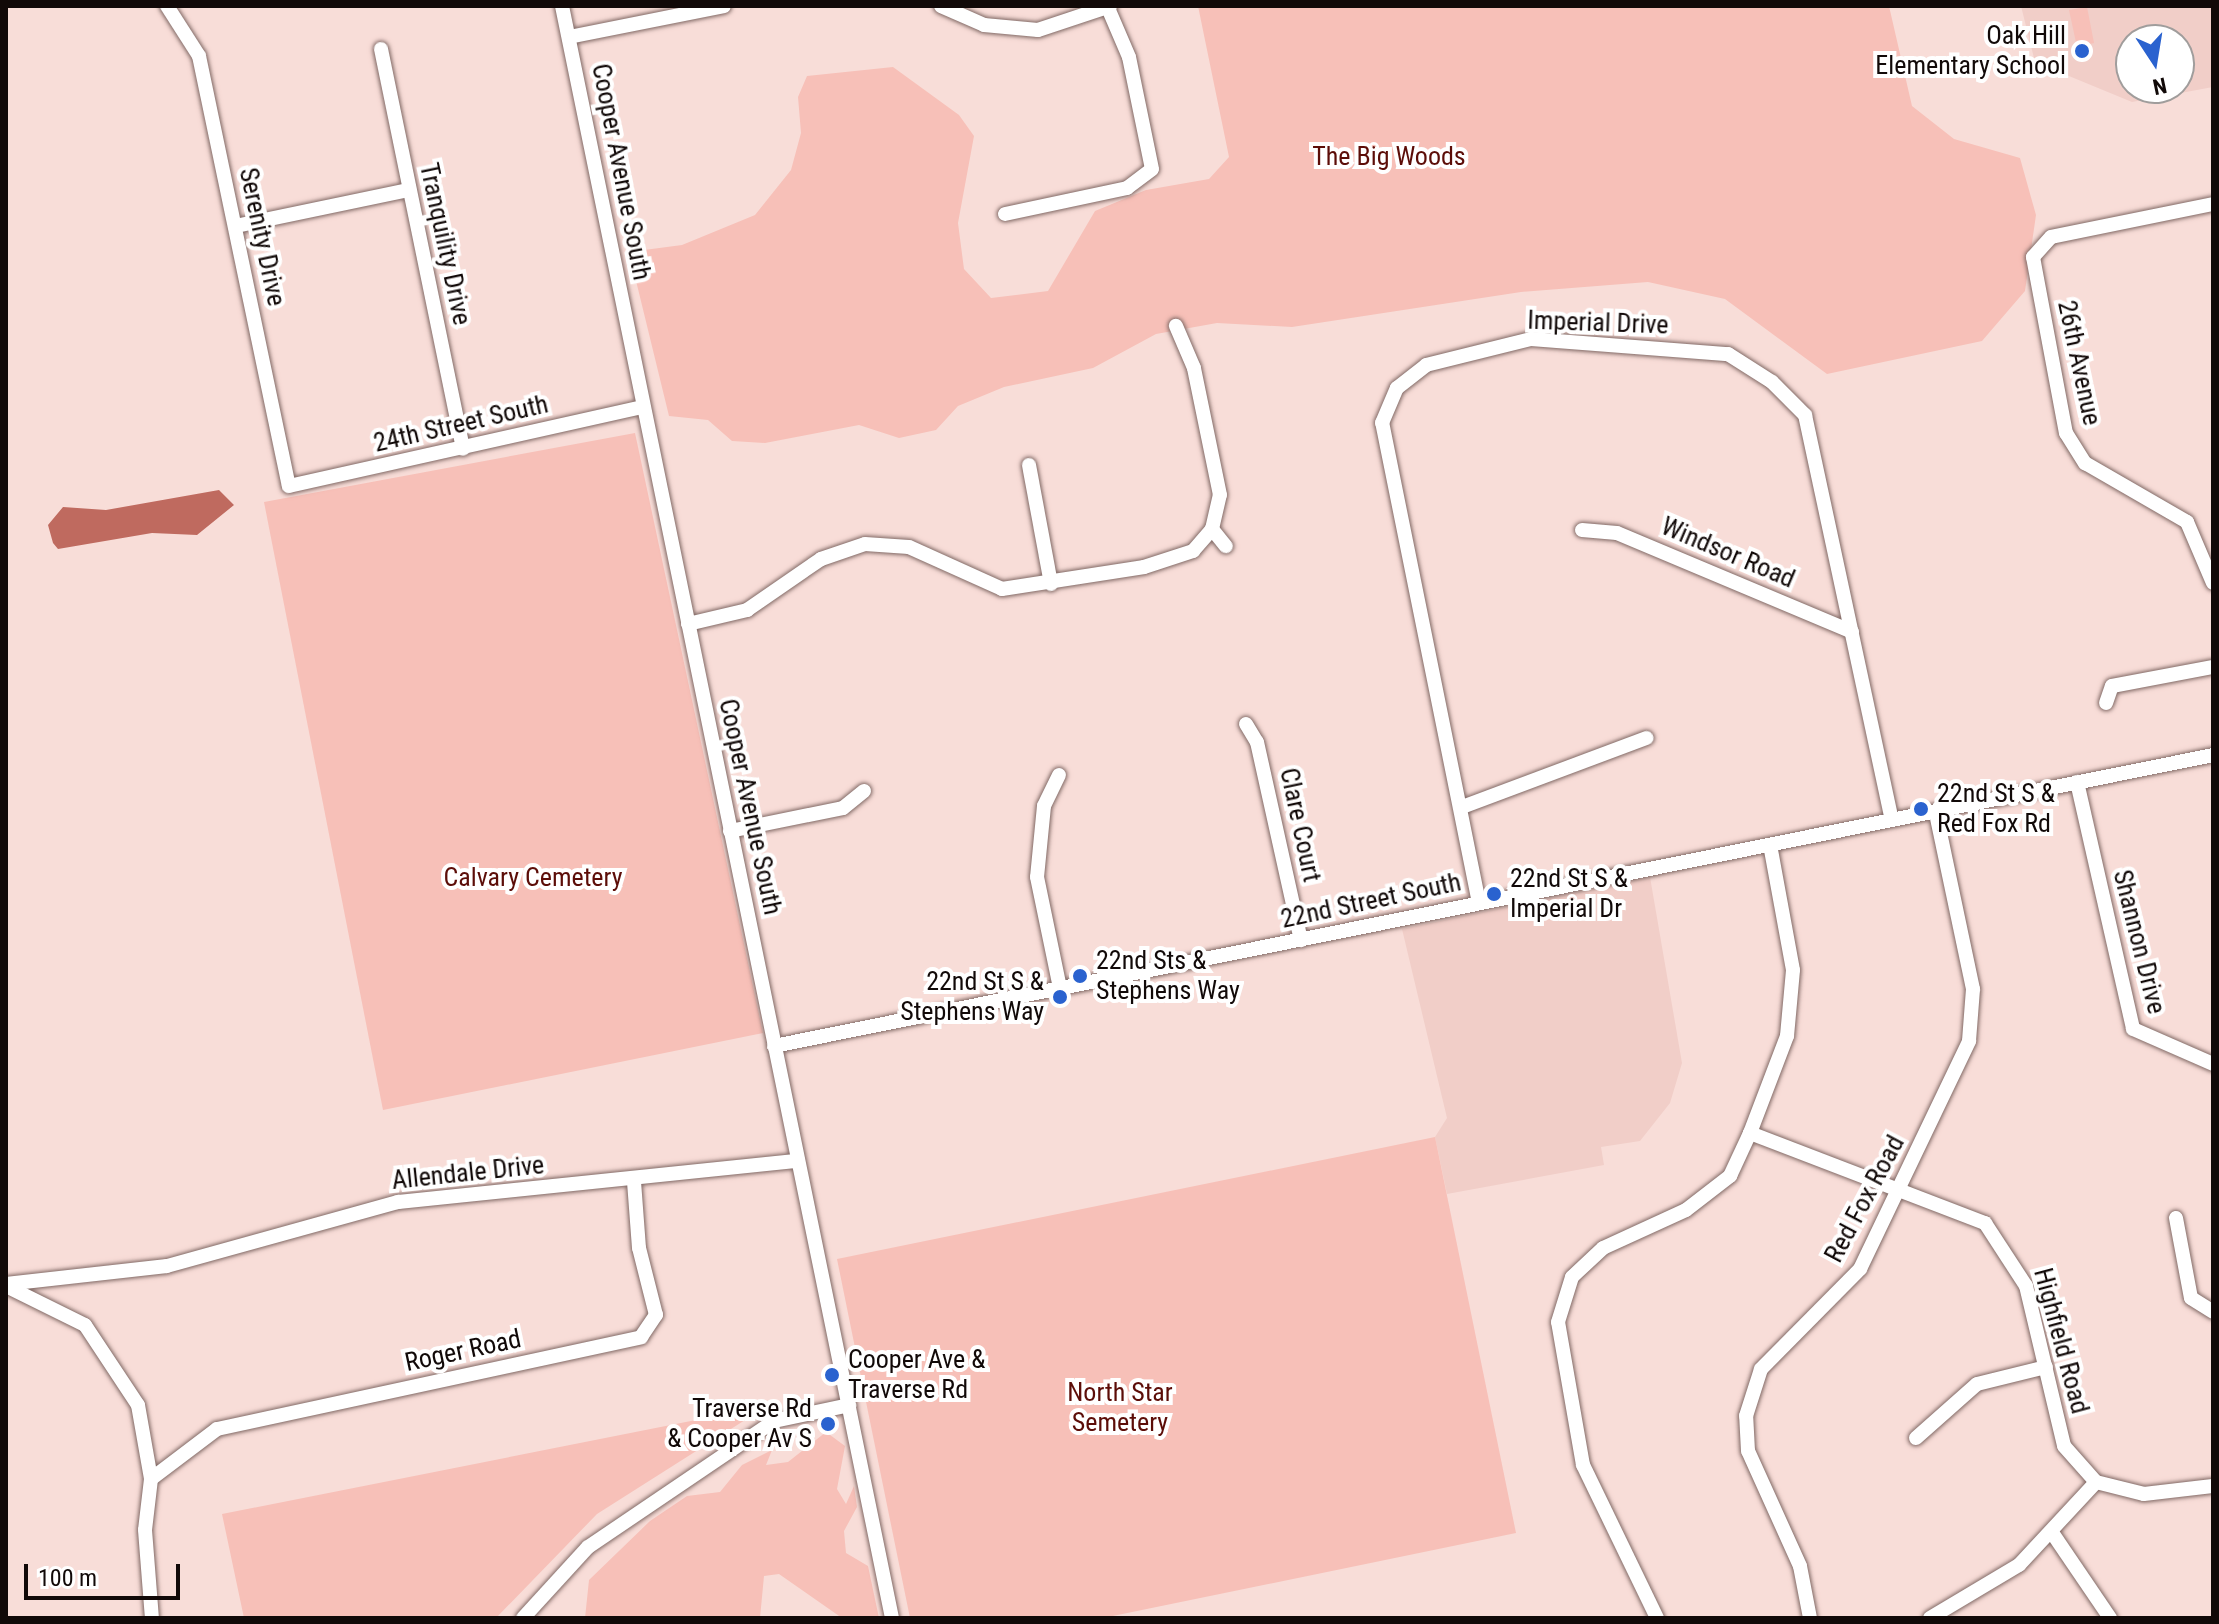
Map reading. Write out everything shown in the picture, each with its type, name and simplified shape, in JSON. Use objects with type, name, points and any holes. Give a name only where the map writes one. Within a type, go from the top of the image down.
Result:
[{"type":"street","name":"Serenity Drive","points":[[167,6],[199,56],[289,486]]},
{"type":"street","name":"Cooper Avenue South","points":[[562,6],[892,1618]]},
{"type":"street","points":[[569,37],[724,6]]},
{"type":"street","points":[[944,7],[984,25],[1038,30],[1109,7],[1129,57],[1152,169],[1127,188],[1005,214]]},
{"type":"street","name":"Tranquility Drive","points":[[381,49],[463,449]]},
{"type":"street","points":[[236,226],[409,190]]},
{"type":"street","name":"26th Avenue","points":[[2213,204],[2051,237],[2033,257],[2066,433],[2085,463],[2187,522],[2211,559],[2213,583]]},
{"type":"street","points":[[688,624],[747,610],[821,559],[865,544],[909,547],[1002,589],[1051,584],[1174,559],[1212,529],[1218,483],[1194,368],[1176,326]]},
{"type":"street","name":"Imperial Drive","points":[[1479,903],[1382,423],[1397,388],[1426,365],[1531,339],[1728,354],[1761,375],[1805,415],[1892,820]]},
{"type":"street","name":"24th Street South","points":[[289,486],[643,407]]},
{"type":"street","points":[[1029,465],[1051,584]]},
{"type":"street","points":[[1212,529],[1226,546]]},
{"type":"street","name":"Windsor Road","points":[[1582,530],[1617,533],[1852,632]]},
{"type":"street","points":[[2106,703],[2112,686],[2213,667]]},
{"type":"street","name":"Clare Court","points":[[1246,724],[1257,742],[1301,940]]},
{"type":"street","points":[[1462,807],[1647,738]]},
{"type":"street","name":"22nd Street South","points":[[774,1046],[2213,755]]},
{"type":"street","points":[[1059,775],[1044,806],[1037,877],[1060,988]]},
{"type":"street","name":"Shannon Drive","points":[[2077,782],[2133,1029],[2213,1064]]},
{"type":"street","points":[[730,831],[843,808],[864,791]]},
{"type":"street","name":"Red Fox Road","points":[[1810,1618],[1800,1566],[1748,1451],[1751,1389],[1776,1350],[1818,1319],[1860,1269],[1969,1041],[1973,989],[1936,813]]},
{"type":"street","points":[[1657,1618],[1583,1465],[1558,1322],[1572,1277],[1603,1248],[1686,1210],[1730,1176],[1750,1133],[1787,1036],[1793,970],[1770,845]]},
{"type":"street","name":"Highfield Road","points":[[1750,1133],[1900,1187],[1985,1223],[2026,1286],[2064,1446],[2096,1482]]},
{"type":"street","name":"Allendale Drive","points":[[6,1285],[167,1266],[398,1202],[634,1181],[798,1161]]},
{"type":"street","name":"Roger Road","points":[[151,1479],[217,1429],[641,1337],[656,1315],[639,1248],[634,1181]]},
{"type":"street","points":[[2176,1218],[2191,1298],[2213,1312]]},
{"type":"street","points":[[6,1285],[85,1325],[138,1405],[151,1479],[145,1530],[152,1618]]},
{"type":"street","points":[[1916,1438],[1977,1384],[2046,1367]]},
{"type":"street","points":[[523,1618],[588,1547],[774,1421],[849,1405]]},
{"type":"street","points":[[1933,1617],[1993,1585],[2053,1534],[2096,1482],[2144,1494],[2213,1486]]},
{"type":"street","points":[[2053,1534],[2110,1618]]},
{"type":"shaded area","name":"Oak Hill Elementary School","points":[[2021,6],[2213,6],[2213,87],[2195,90],[2195,24],[2115,24],[2115,95],[2035,62]]},
{"type":"shaded area","points":[[219,490],[234,505],[197,535],[152,533],[58,549],[48,525],[63,507],[106,510]]},
{"type":"shaded area","points":[[1650,877],[1682,1063],[1670,1103],[1640,1141],[1601,1147],[1604,1165],[1447,1194],[1435,1137],[1447,1118],[1402,929]]},
{"type":"green space","name":"The Big Woods","points":[[1198,6],[1889,6],[1912,106],[1954,139],[2020,158],[2036,215],[2025,291],[1982,341],[1827,374],[1725,299],[1648,282],[1521,292],[1292,327],[1217,323],[1156,334],[1093,368],[1004,387],[958,406],[936,430],[899,438],[859,425],[765,443],[732,441],[708,420],[669,416],[629,252],[682,245],[755,215],[791,170],[801,133],[798,97],[807,76],[893,67],[959,115],[974,136],[958,223],[964,269],[991,298],[1048,291],[1095,211],[1146,190],[1209,179],[1229,157]]},
{"type":"green space","points":[[2087,7],[2094,43],[2077,47],[2069,10]]},
{"type":"green space","name":"Calvary Cemetery","points":[[635,433],[763,1033],[383,1110],[264,502]]},
{"type":"green space","name":"North Star Semetery","points":[[1435,1137],[1516,1533],[1103,1618],[910,1618],[837,1259]]},
{"type":"green space","points":[[767,1406],[597,1514],[496,1618],[244,1618],[222,1514]]},
{"type":"green space","points":[[826,1432],[845,1446],[837,1489],[846,1504],[854,1486],[857,1507],[844,1531],[846,1553],[868,1566],[879,1618],[842,1618],[779,1574],[764,1576],[760,1618],[585,1618],[589,1580],[650,1521],[687,1496],[720,1492],[742,1465],[772,1450],[766,1465],[788,1462]]},
{"type":"place","name":"Oak Hill Elementary School","points":[[2082,51]]},
{"type":"place","name":"22nd St S & Red Fox Rd","points":[[1921,809]]},
{"type":"place","name":"22nd St S & Imperial Dr","points":[[1494,894]]},
{"type":"place","name":"22nd Sts & Stephens Way","points":[[1080,976]]},
{"type":"place","name":"22nd St S & Stephens Way","points":[[1060,997]]},
{"type":"place","name":"Cooper Ave & Traverse Rd","points":[[832,1375]]},
{"type":"place","name":"Traverse Rd & Cooper Av S","points":[[828,1424]]}]
